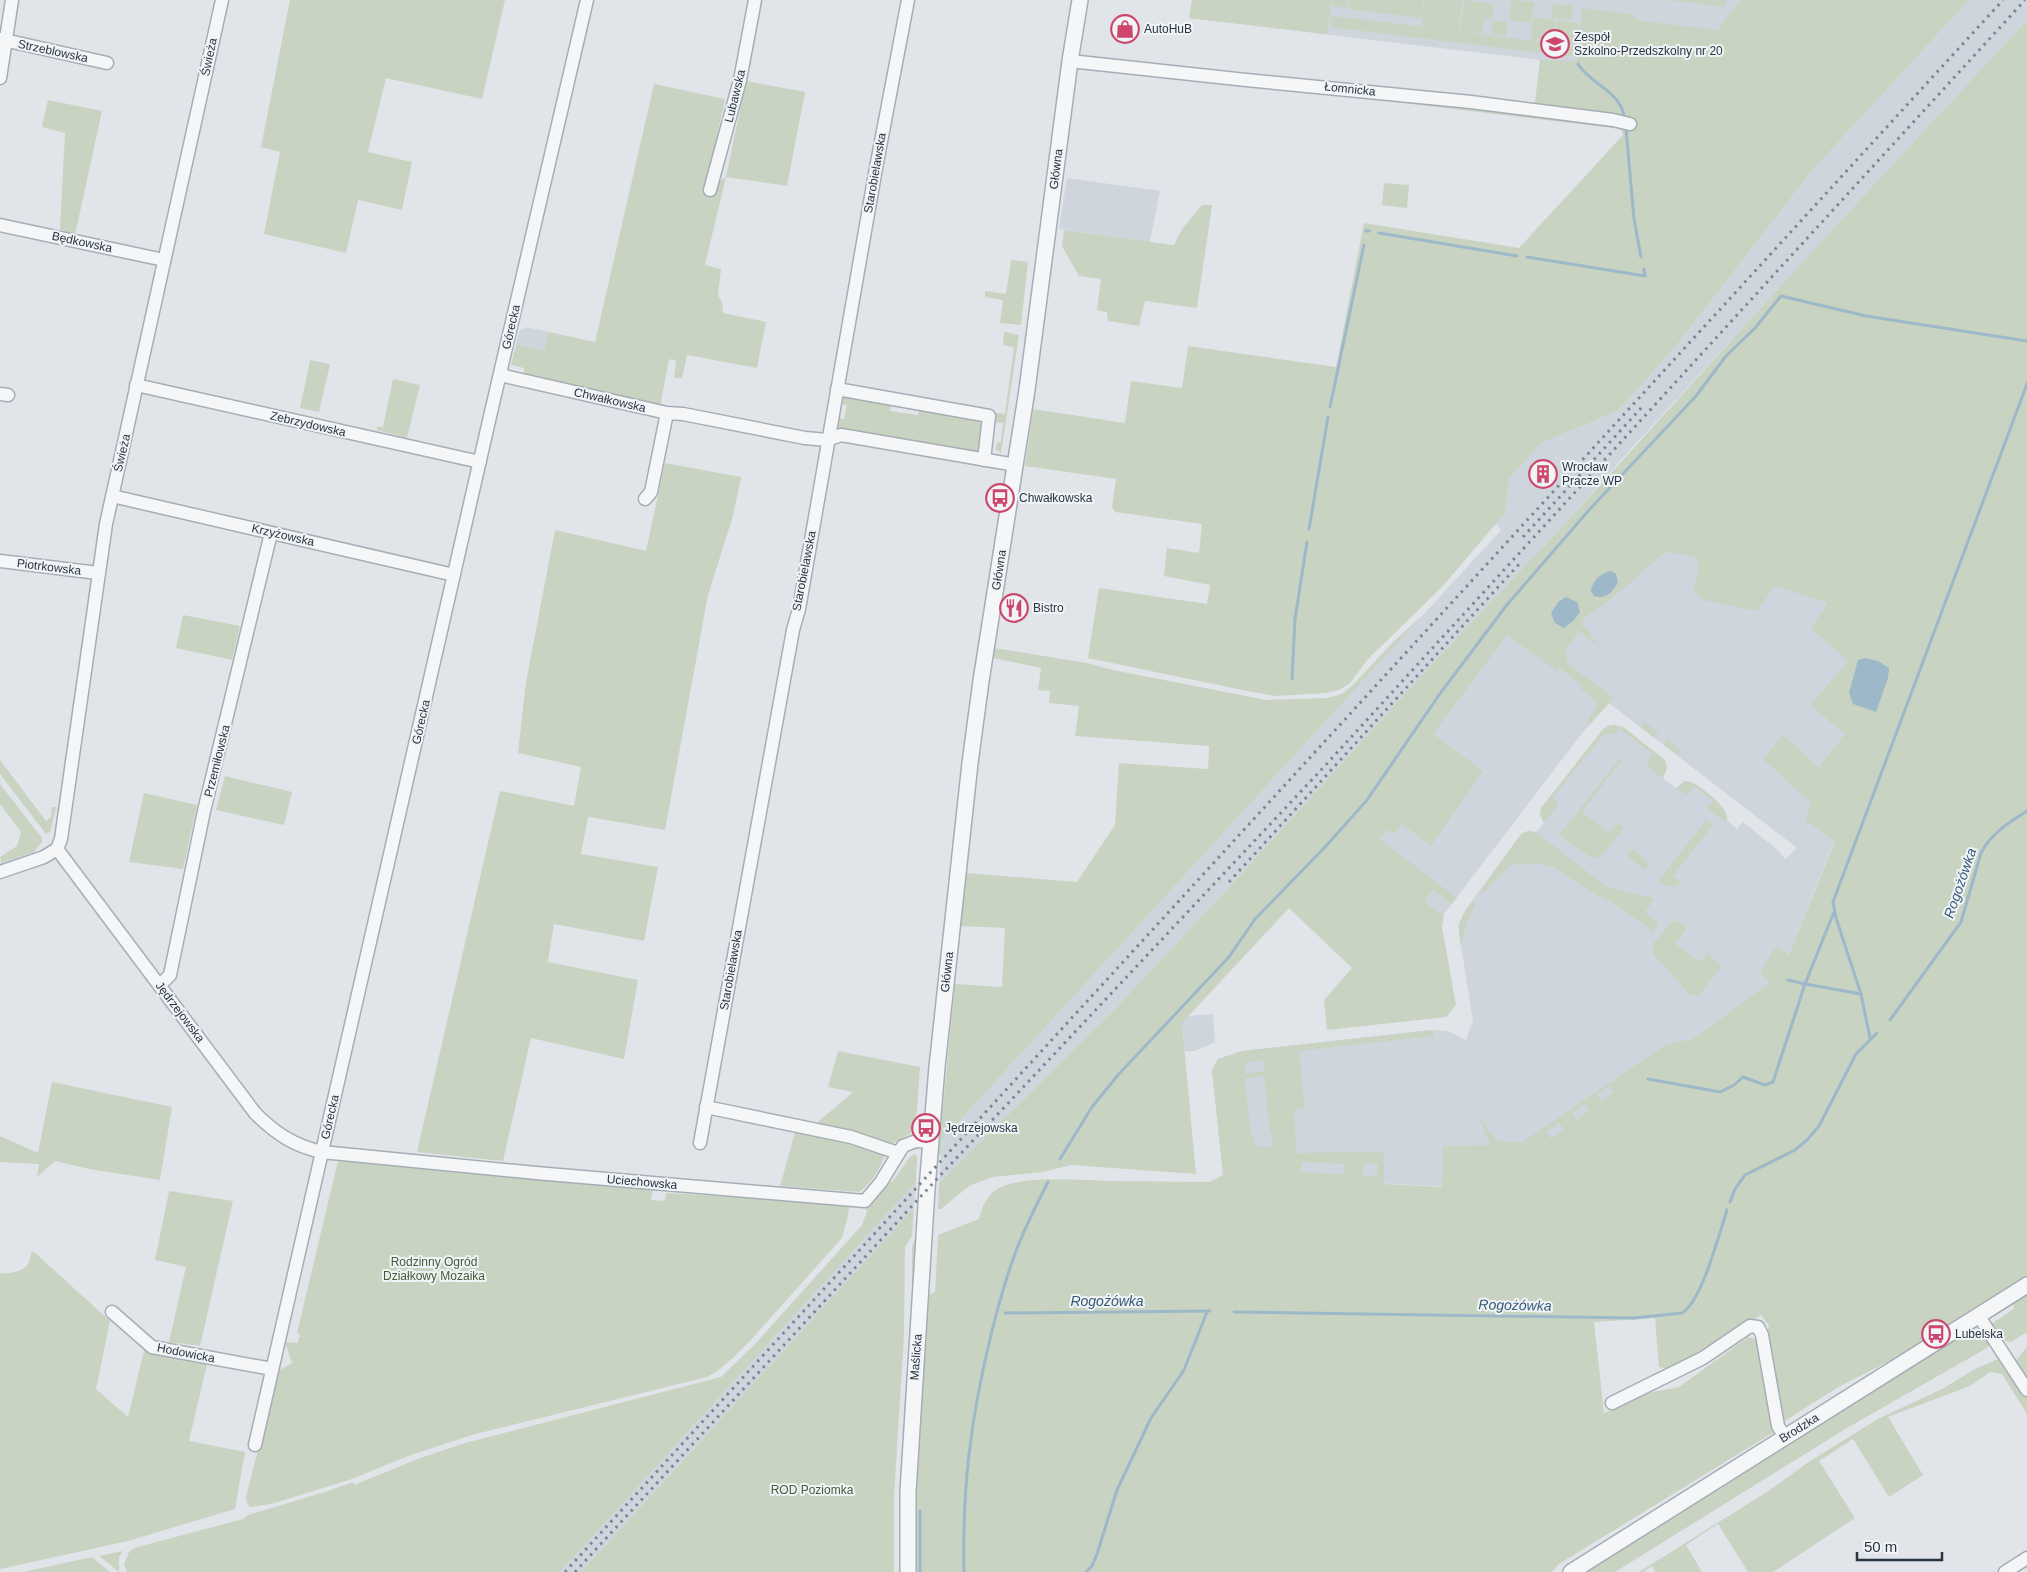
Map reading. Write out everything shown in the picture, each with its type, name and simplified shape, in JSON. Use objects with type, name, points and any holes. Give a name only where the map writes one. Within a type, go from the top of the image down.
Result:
[{"type":"street","points":[[0,78],[3,40],[12,0]]},
{"type":"street","name":"Świeża","points":[[58,849],[106,524],[222,0]]},
{"type":"street","name":"Górecka","points":[[255,1445],[587,0]]},
{"type":"street","name":"Lubawska","points":[[710,190],[740,80],[755,0]]},
{"type":"street","name":"Starobielawska","points":[[700,1143],[793,630],[799,609],[827,440],[908,0]]},
{"type":"street","name":"Główna","points":[[931,1142],[937,1067],[972,744],[1016,466],[1070,61],[1080,0]]},
{"type":"street","name":"Strzeblowska","points":[[3,40],[107,63]]},
{"type":"street","name":"Łomnicka","points":[[1070,61],[1471,102],[1613,120],[1630,124]]},
{"type":"street","name":"Będkowska","points":[[0,225],[164,260]]},
{"type":"street","name":"Chwałkowska","points":[[500,375],[667,413],[683,414],[805,438],[827,440],[841,435],[1016,466]]},
{"type":"street","name":"Zebrzydowska","points":[[136,385],[480,462]]},
{"type":"street","points":[[837,389],[989,416],[984,460]]},
{"type":"street","points":[[645,499],[650,492],[667,413]]},
{"type":"street","name":"Krzyżowska","points":[[112,496],[454,575]]},
{"type":"street","name":"Przemiłowska","points":[[160,985],[170,975],[204,811],[271,533]]},
{"type":"street","name":"Piotrkowska","points":[[0,560],[98,573]]},
{"type":"street","points":[[0,872],[37,860],[58,849]]},
{"type":"street","name":"Jędrzejowska","points":[[58,849],[250,1106],[271,1128],[294,1144],[322,1152]]},
{"type":"street","points":[[706,1107],[851,1137],[898,1153]]},
{"type":"street","name":"Uciechowska","points":[[322,1152],[865,1201],[881,1182],[903,1146],[916,1141],[931,1142]]},
{"type":"street","name":"Maślicka","points":[[908,1572],[908,1492],[931,1142]]},
{"type":"street","name":"Brodzka","points":[[1571,1572],[2027,1285]]},
{"type":"street","name":"Hodowicka","points":[[112,1312],[152,1347],[272,1369]]},
{"type":"street","points":[[1978,1315],[2027,1390]]},
{"type":"street","points":[[1612,1403],[1703,1358],[1750,1326],[1758,1327],[1762,1335],[1778,1426],[1785,1437]]},
{"type":"street","points":[[2005,1572],[2027,1558]]},
{"type":"shaded area","name":"Zespół Szkolno-Przedszkolny nr 20","points":[[1192,0],[1740,0],[1726,19],[1679,71],[1540,60],[1189,18]]},
{"type":"shaded area","points":[[1969,0],[2027,0],[2027,20],[1628,452],[1570,518],[1436,660],[1232,884],[1114,1010],[939,1183],[942,1140],[1501,530],[1495,523],[1505,512],[1509,479],[1542,441],[1618,411],[1676,346],[1811,172]]},
{"type":"shaded area","points":[[1067,178],[1160,191],[1150,242],[1059,229]]},
{"type":"shaded area","points":[[525,327],[549,332],[544,351],[519,345],[520,342],[517,341],[520,329],[524,330]]},
{"type":"shaded area","points":[[1588,531],[1940,574],[1782,973],[1565,1132],[1470,1188],[1223,1175],[1212,1070],[1218,1059],[1242,1051],[1432,1030],[1447,1031],[1466,1040],[1473,1022],[1458,926],[1464,912],[1521,834],[1528,831],[1536,832],[1544,823],[1540,815],[1541,808],[1607,726],[1623,727],[1665,760],[1667,769],[1663,778],[1676,788],[1685,781],[1693,782],[1719,803],[1726,812],[1727,820],[1737,829],[1743,822],[1779,851],[1785,859],[1797,848],[1609,703],[1583,732],[1444,914],[1435,910],[1425,901],[1433,890],[1354,834],[1464,680]]},
{"type":"shaded area","points":[[1213,1014],[1215,1042],[1195,1051],[1185,1051],[1182,1023],[1188,1016]]},
{"type":"shaded area","points":[[916,1182],[914,1208],[581,1572],[560,1572]]},
{"type":"green space","points":[[290,0],[505,0],[482,99],[386,78],[368,152],[412,162],[402,210],[358,200],[346,253],[264,234],[280,152],[261,147]]},
{"type":"green space","points":[[1192,0],[1332,0],[1327,34],[1189,18]]},
{"type":"green space","points":[[1333,0],[1347,0],[1346,8],[1332,6]]},
{"type":"green space","points":[[1349,0],[1423,0],[1421,18],[1348,9]]},
{"type":"green space","points":[[1424,0],[1462,0],[1459,30],[1421,26]]},
{"type":"green space","points":[[1464,0],[1486,3],[1482,33],[1461,32],[1577,46],[1576,57],[1330,27],[1331,16],[1460,31]]},
{"type":"green space","points":[[1512,0],[1534,2],[1531,23],[1514,21],[1509,18]]},
{"type":"green space","points":[[1667,0],[1726,0],[1725,7]]},
{"type":"green space","points":[[1740,0],[1969,0],[1811,172],[1676,346],[1618,411],[1542,442],[1509,479],[1505,513],[1443,586],[1368,659],[1350,683],[1339,690],[1326,693],[1276,696],[1088,658],[1099,588],[1207,604],[1210,585],[1164,576],[1167,548],[1199,553],[1202,524],[1115,512],[1112,507],[1116,479],[1025,466],[1033,409],[1125,423],[1131,381],[1182,388],[1188,346],[1336,367],[1364,223],[1519,248],[1623,135],[1621,129],[1245,84],[1534,111],[1540,60],[1577,61],[1582,8],[1630,14],[1641,21],[1717,30]]},
{"type":"green space","points":[[1487,3],[1494,4],[1492,19],[1485,18]]},
{"type":"green space","points":[[1553,4],[1573,6],[1571,20],[1551,18]]},
{"type":"green space","points":[[1533,17],[1555,20],[1553,41],[1531,39]]},
{"type":"green space","points":[[1493,20],[1507,22],[1506,36],[1491,34]]},
{"type":"green space","points":[[1557,20],[1579,23],[1576,44],[1554,42]]},
{"type":"green space","points":[[2027,20],[2027,1277],[1948,1326],[1945,1321],[1936,1327],[1937,1332],[1933,1335],[1935,1338],[1840,1386],[1783,1422],[1766,1333],[1769,1326],[1761,1315],[1669,1369],[1659,1367],[1655,1318],[1594,1322],[1604,1413],[1652,1392],[1679,1387],[1748,1337],[1755,1339],[1758,1344],[1774,1432],[1559,1564],[1552,1572],[915,1572],[915,1511],[928,1295],[935,1292],[938,1235],[979,1219],[986,1201],[999,1188],[1022,1181],[1069,1179],[1209,1182],[1223,1175],[1212,1070],[1218,1059],[1242,1051],[1432,1030],[1435,1036],[1299,1051],[1305,1108],[1294,1110],[1296,1153],[1384,1152],[1384,1184],[1442,1187],[1443,1146],[1490,1145],[1478,1114],[1498,1141],[1521,1143],[1665,1045],[1683,1040],[1688,1042],[1770,982],[1760,973],[1774,949],[1778,948],[1789,955],[1835,841],[1805,820],[1811,803],[1763,759],[1783,735],[1819,767],[1845,734],[1810,705],[1848,661],[1811,628],[1828,603],[1775,586],[1757,611],[1703,600],[1693,590],[1698,574],[1698,559],[1665,552],[1609,601],[1581,620],[1599,647],[1575,628],[1577,634],[1565,652],[1568,664],[1614,698],[1590,724],[1587,721],[1598,703],[1581,689],[1582,686],[1560,668],[1557,671],[1507,635],[1433,734],[1483,771],[1431,846],[1402,824],[1395,834],[1388,829],[1380,839],[1457,898],[1451,904],[1433,890],[1425,901],[1435,910],[1444,914],[1442,927],[1456,1005],[1446,1017],[1327,1030],[1324,1000],[1352,968],[1289,908],[1182,1023],[1196,1174],[1071,1165],[1043,1172],[992,1177],[969,1186],[941,1209],[938,1209],[939,1183],[1114,1010],[1232,884],[1436,660],[1570,518],[1799,266]],"holes":[[[1865,658],[1878,661],[1889,668],[1849,693],[1859,660]],[[1264,1060],[1265,1071],[1246,1074],[1245,1063]],[[1264,1076],[1273,1147],[1255,1146],[1254,1135],[1251,1135],[1245,1078]],[[1609,1086],[1614,1092],[1602,1101],[1597,1095]],[[1585,1104],[1589,1111],[1577,1120],[1572,1113]],[[1559,1123],[1564,1129],[1551,1139],[1546,1132]],[[1302,1162],[1344,1164],[1343,1174],[1301,1172]],[[1364,1163],[1378,1164],[1377,1176],[1362,1175]]]},
{"type":"green space","points":[[746,81],[805,92],[787,186],[726,177]]},
{"type":"green space","points":[[654,84],[725,99],[705,189],[726,177],[705,265],[721,269],[718,295],[722,302],[723,313],[766,322],[757,368],[687,355],[682,378],[674,378],[676,361],[669,359],[660,407],[523,376],[524,368],[511,365],[517,341],[520,342],[519,345],[544,351],[549,332],[595,342]]},
{"type":"green space","points":[[48,100],[102,111],[75,235],[60,229],[65,133],[42,127]]},
{"type":"green space","points":[[1384,183],[1409,185],[1407,208],[1382,205]]},
{"type":"green space","points":[[1202,205],[1212,205],[1197,308],[1145,301],[1139,326],[1108,321],[1107,312],[1097,310],[1101,279],[1079,276],[1062,246],[1064,230],[1174,245],[1182,229]]},
{"type":"green space","points":[[1011,260],[1028,262],[1021,325],[1000,323],[1003,300],[985,297],[985,291],[1006,294]]},
{"type":"green space","points":[[1004,332],[1019,335],[1001,453],[995,449],[998,442],[1001,442],[1003,423],[995,422],[996,413],[1005,414],[1014,347],[1003,345]]},
{"type":"green space","points":[[310,360],[330,364],[319,412],[300,408]]},
{"type":"green space","points":[[393,379],[420,385],[407,438],[377,430],[377,426],[383,427]]},
{"type":"green space","points":[[844,394],[891,403],[890,411],[918,415],[919,407],[977,418],[981,425],[978,452],[974,453],[835,428],[836,418],[844,419],[847,405],[838,403],[839,397]]},
{"type":"green space","points":[[665,463],[741,477],[733,516],[708,595],[665,830],[588,817],[581,854],[658,867],[644,941],[554,924],[548,962],[638,980],[624,1059],[531,1038],[503,1161],[417,1152],[500,791],[574,806],[581,767],[518,753],[526,682],[555,530],[646,551]]},
{"type":"green space","points":[[998,518],[999,532],[979,638]]},
{"type":"green space","points":[[1424,614],[942,1140],[941,1154],[938,1157],[955,984],[1002,987],[1005,928],[961,926],[966,873],[1077,882],[1115,825],[1119,763],[1208,769],[1209,746],[1075,736],[1079,706],[1049,703],[1050,691],[1038,690],[1041,668],[993,658],[994,648],[1087,663],[1113,670],[1266,700],[1327,698],[1342,694],[1353,685],[1392,643]]},
{"type":"green space","points":[[183,615],[240,626],[232,660],[176,648]]},
{"type":"green space","points":[[1642,720],[1659,733],[1653,737],[1642,728]]},
{"type":"green space","points":[[1613,725],[1623,727],[1665,760],[1667,767],[1664,776],[1662,778],[1647,766],[1647,762],[1653,754],[1619,728],[1613,735],[1605,733],[1552,798],[1559,804],[1544,823],[1540,815],[1541,808],[1603,729]]},
{"type":"green space","points":[[1666,738],[1683,751],[1676,754],[1664,745]]},
{"type":"green space","points":[[1620,758],[1622,760],[1582,812],[1609,833],[1617,823],[1624,828],[1604,853],[1599,857],[1592,858],[1559,835]]},
{"type":"green space","points":[[0,760],[46,821],[51,817],[52,807],[56,807],[50,832],[46,834],[0,774]]},
{"type":"green space","points":[[225,776],[292,792],[284,825],[216,810]]},
{"type":"green space","points":[[1685,781],[1704,790],[1711,796],[1722,808],[1727,820],[1725,822],[1707,808],[1713,801],[1695,787],[1686,795],[1676,788]]},
{"type":"green space","points":[[0,784],[42,838],[42,842],[34,852],[1,863],[0,857],[17,846],[21,832],[0,804]]},
{"type":"green space","points":[[144,793],[197,805],[183,869],[129,862]]},
{"type":"green space","points":[[1706,820],[1713,825],[1673,876],[1681,882],[1674,887],[1666,886],[1659,881]]},
{"type":"green space","points":[[1528,831],[1536,832],[1607,887],[1652,898],[1654,900],[1645,912],[1659,925],[1653,931],[1613,903],[1589,891],[1554,867],[1535,863],[1511,865],[1484,892],[1481,890],[1521,834]]},
{"type":"green space","points":[[1633,849],[1649,864],[1644,870],[1628,857],[1627,851]]},
{"type":"green space","points":[[1474,899],[1476,903],[1466,925],[1461,946],[1459,931],[1461,921]]},
{"type":"green space","points":[[1673,921],[1680,922],[1687,928],[1675,944],[1700,962],[1707,953],[1722,966],[1698,996],[1689,994],[1654,955],[1652,945]]},
{"type":"green space","points":[[838,1051],[920,1067],[917,1110],[911,1133],[890,1145],[840,1128],[817,1123],[853,1092],[828,1087]]},
{"type":"green space","points":[[52,1082],[172,1107],[160,1180],[89,1169],[55,1161],[37,1177],[39,1164],[0,1162],[0,1136],[38,1153]]},
{"type":"green space","points":[[796,1129],[841,1137],[885,1154],[875,1175],[868,1185],[859,1192],[780,1186]]},
{"type":"green space","points":[[915,1154],[917,1157],[916,1182],[560,1572],[127,1572],[124,1565],[129,1552],[134,1548],[243,1519],[248,1515],[353,1482],[354,1485],[420,1458],[465,1443],[721,1377],[755,1344],[862,1225],[867,1212],[865,1207],[888,1180],[892,1182],[910,1157]]},
{"type":"green space","name":"Rodzinny Ogród Działkowy Mozaika","points":[[338,1161],[653,1188],[651,1200],[665,1201],[666,1193],[753,1198],[753,1195],[845,1203],[849,1207],[842,1238],[750,1341],[733,1358],[707,1377],[472,1435],[408,1456],[352,1479],[271,1504],[250,1507],[246,1497],[278,1371],[292,1363],[285,1342],[298,1343],[300,1334],[297,1333]]},
{"type":"green space","points":[[169,1191],[233,1201],[200,1346],[169,1342],[186,1267],[155,1260]]},
{"type":"green space","name":"ROD Poziomka","points":[[914,1208],[912,1236],[905,1247],[904,1335],[894,1496],[894,1572],[581,1572]]},
{"type":"green space","points":[[916,1238],[918,1239],[914,1285],[912,1283],[912,1246]]},
{"type":"green space","points":[[33,1251],[110,1321],[96,1389],[128,1417],[144,1351],[207,1364],[189,1441],[245,1452],[235,1509],[128,1541],[0,1569],[0,1273],[13,1273],[24,1268],[29,1262]]},
{"type":"green space","points":[[2027,1293],[2027,1332],[2011,1342],[1998,1339],[1991,1324],[2014,1309],[2013,1302]]},
{"type":"green space","points":[[1971,1330],[1983,1333],[1991,1343],[1987,1348],[1847,1428],[1615,1572],[1580,1572],[1963,1333]]},
{"type":"green space","points":[[2027,1347],[2027,1385],[2014,1363]]},
{"type":"green space","points":[[1998,1359],[2005,1361],[2027,1395],[2027,1414],[2002,1374],[1990,1372],[1970,1386],[1888,1417],[1923,1475],[1889,1497],[1853,1439],[1819,1461],[1855,1518],[1773,1572],[1748,1572],[1718,1524],[1686,1545],[1702,1572],[1655,1572],[1652,1566],[1643,1572],[1639,1572],[1770,1490],[1807,1463],[1878,1419],[1944,1388],[1973,1370]]},
{"type":"green space","points":[[123,1551],[119,1557],[119,1572],[99,1556]]},
{"type":"green space","points":[[92,1557],[110,1572],[23,1572]]},
{"type":"water","points":[[1611,571],[1616,574],[1618,582],[1614,589],[1606,596],[1594,596],[1591,591],[1595,581]]},
{"type":"water","points":[[1566,597],[1577,602],[1580,612],[1564,628],[1555,623],[1551,613],[1558,602]]},
{"type":"water","points":[[1865,658],[1878,661],[1889,668],[1888,678],[1876,712],[1853,704],[1849,693],[1858,660]]},
{"type":"waterway","points":[[1578,64],[1583,71],[1617,100],[1624,116]]},
{"type":"waterway","points":[[1626,129],[1634,219],[1641,257]]},
{"type":"waterway","points":[[1379,233],[1517,256]]},
{"type":"waterway","points":[[1330,407],[1364,245]]},
{"type":"waterway","points":[[1527,257],[1645,276],[1644,269]]},
{"type":"waterway","points":[[1060,1159],[1092,1107],[1118,1075],[1229,957],[1255,919],[1327,845],[1367,800],[1439,695],[1506,606],[1589,510],[1696,396],[1726,356],[1755,328],[1781,296],[1866,316],[2027,341]]},
{"type":"waterway","points":[[1870,1038],[1861,994],[1836,918],[1833,902],[2027,384]]},
{"type":"waterway","points":[[1309,529],[1328,417]]},
{"type":"waterway","points":[[1292,679],[1295,619],[1307,542]]},
{"type":"waterway","name":"Rogożówka","points":[[1890,1020],[1961,922],[1981,853],[1985,846],[2001,829],[2027,811]]},
{"type":"waterway","points":[[1834,912],[1805,984],[1861,994]]},
{"type":"waterway","points":[[1648,1079],[1720,1092],[1734,1085],[1743,1077],[1765,1085],[1773,1082],[1805,984],[1788,980]]},
{"type":"waterway","name":"Rogożówka","points":[[1730,1202],[1735,1189],[1745,1175],[1795,1150],[1807,1140],[1819,1126],[1856,1054],[1877,1033]]},
{"type":"waterway","points":[[964,1572],[966,1481],[973,1423],[984,1365],[999,1303],[1012,1261],[1027,1224],[1048,1182]]},
{"type":"waterway","name":"Rogożówka","points":[[1234,1312],[1634,1318],[1682,1313],[1689,1306],[1703,1281],[1727,1210]]},
{"type":"waterway","name":"Rogożówka","points":[[1005,1313],[1210,1311]]},
{"type":"waterway","points":[[1086,1572],[1092,1566],[1097,1554],[1117,1490],[1151,1418],[1184,1370],[1207,1312]]},
{"type":"waterway","points":[[920,1511],[920,1572]]},
{"type":"railway","points":[[565,1572],[2003,0]]},
{"type":"railway","points":[[575,1572],[935,1181],[1322,769],[2025,0]]},
{"type":"railway","points":[[1523,537],[1643,406]]},
{"type":"railway","points":[[1229,882],[1521,562]]},
{"type":"place","name":"AutoHuB","points":[[1125,29]]},
{"type":"place","name":"Zespół Szkolno-Przedszkolny nr 20","points":[[1555,44]]},
{"type":"place","name":"Wrocław Pracze WP","points":[[1543,474]]},
{"type":"place","name":"Chwałkowska","points":[[1000,498]]},
{"type":"place","name":"Bistro","points":[[1014,608]]},
{"type":"place","name":"Jędrzejowska","points":[[926,1128]]},
{"type":"place","name":"Lubelska","points":[[1936,1334]]}]
